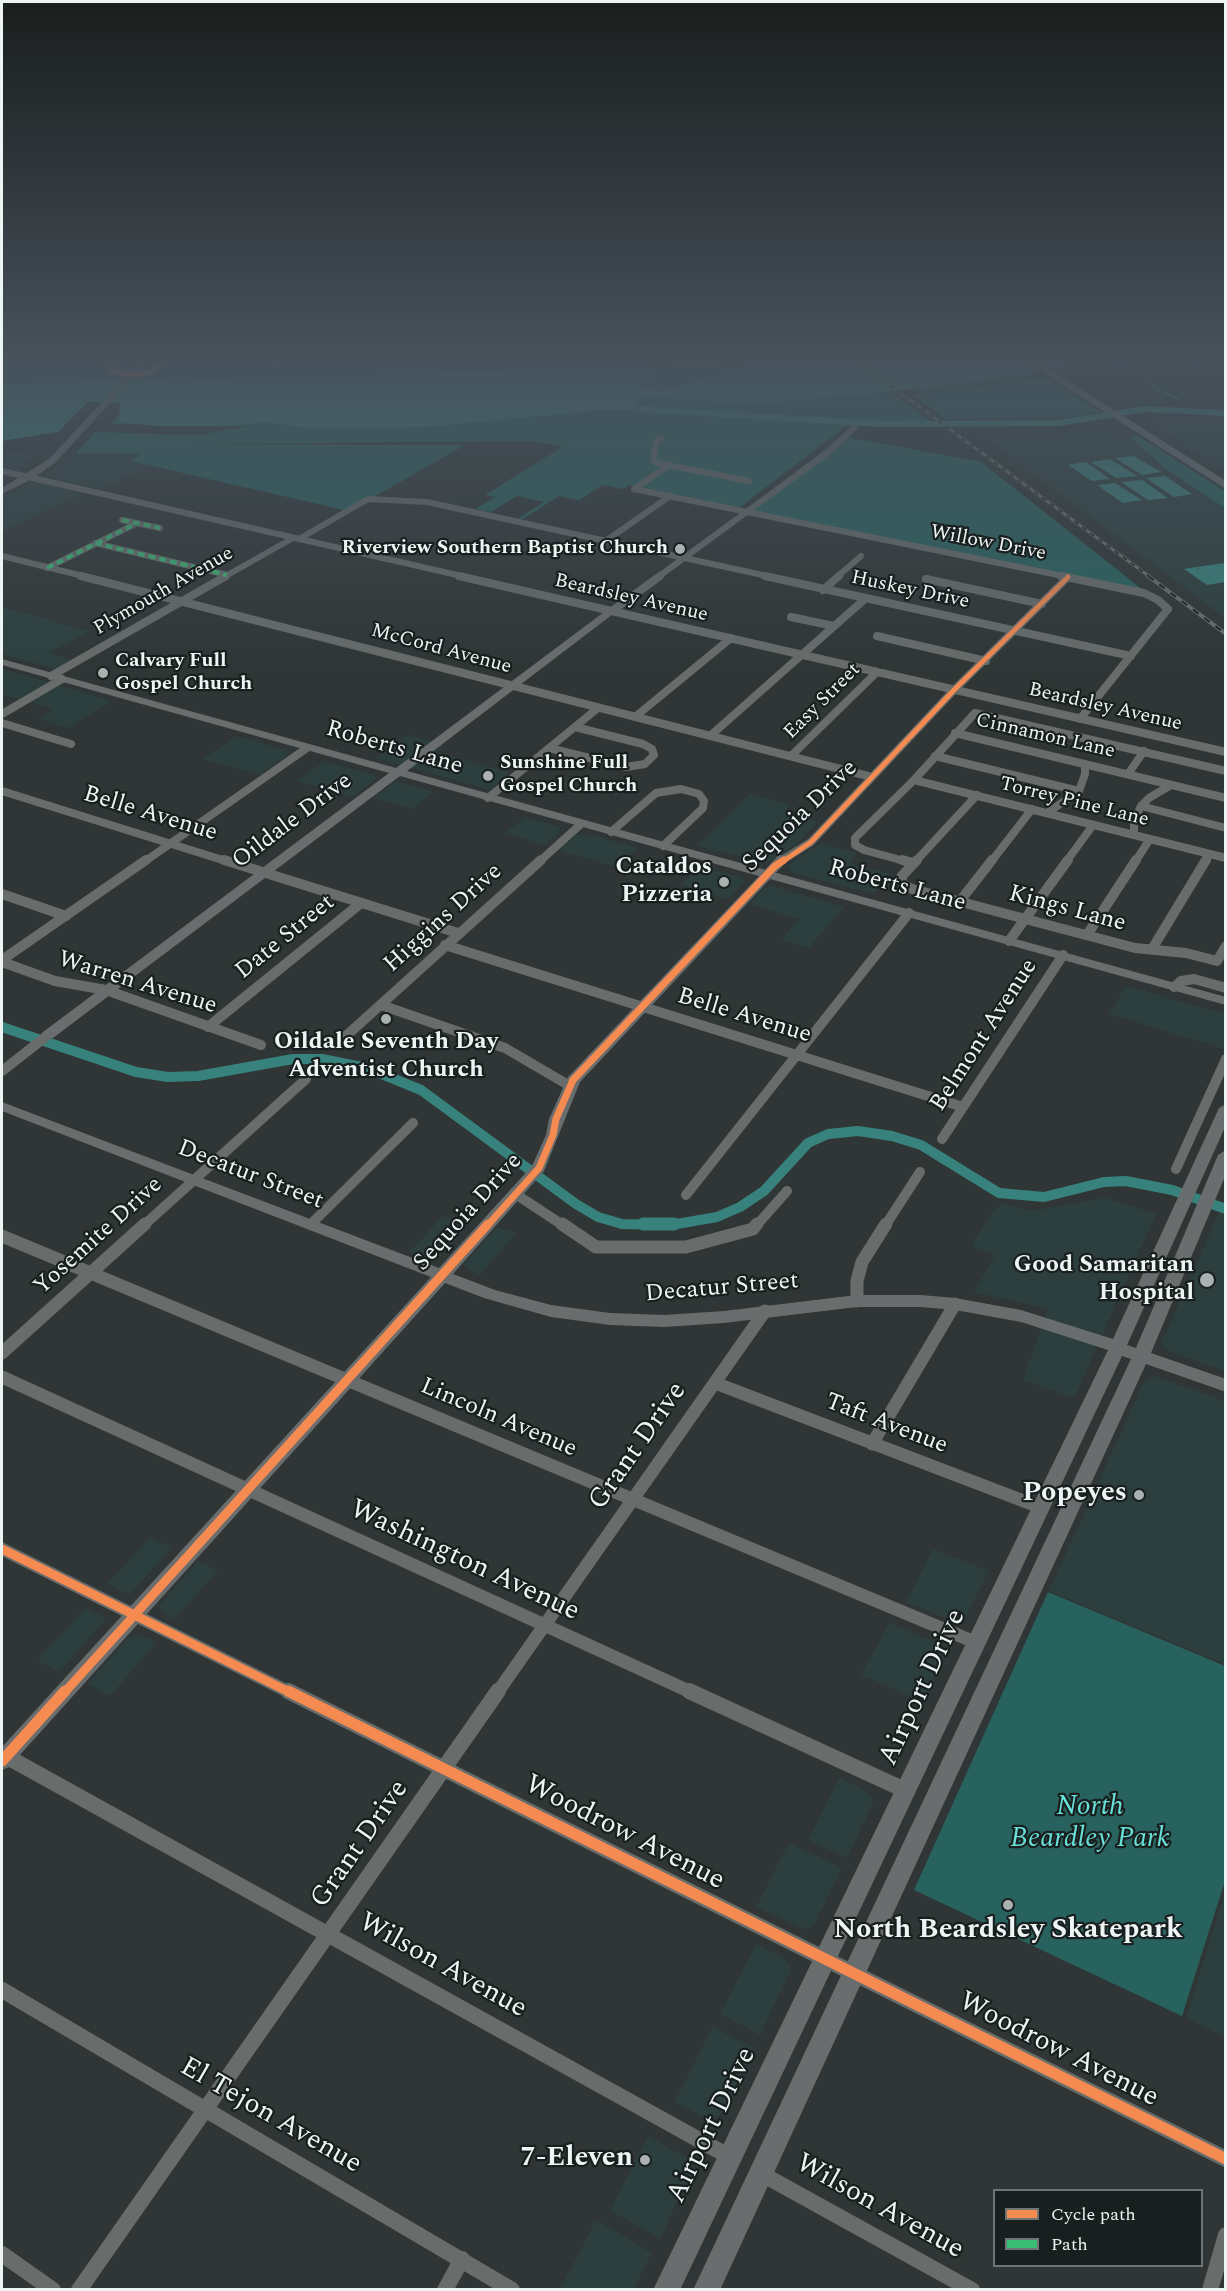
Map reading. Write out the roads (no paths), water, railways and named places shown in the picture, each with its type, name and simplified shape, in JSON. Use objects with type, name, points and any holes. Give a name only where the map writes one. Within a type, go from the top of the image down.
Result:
[{"type":"highway","points":[[1190,462],[1226,486]]},
{"type":"highway","points":[[1196,462],[1226,480]]},
{"type":"main road","points":[[2,490],[47,462]]},
{"type":"main road","points":[[2,484],[25,476]]},
{"type":"main road","name":"Oildale Drive","points":[[48,1035],[612,611]]},
{"type":"main road","name":"Roberts Lane","points":[[2,662],[1226,1001]]},
{"type":"main road","name":"Sequoia Drive","points":[[3,1757],[514,1193],[534,1174],[553,1135],[556,1119],[573,1080],[767,875]]},
{"type":"main road","name":"Decatur Street","points":[[2,1106],[440,1275],[520,1303],[599,1318],[637,1321],[691,1320],[857,1301],[921,1301],[955,1304],[1038,1321],[1226,1386]]},
{"type":"main road","name":"Airport Drive","points":[[666,2289],[1042,1508],[1226,1108]]},
{"type":"main road","points":[[706,2289],[1141,1355],[1226,1155]]},
{"type":"street","points":[[659,462],[750,481]]},
{"type":"street","points":[[612,611],[815,462]]},
{"type":"street","name":"Willow Drive","points":[[669,465],[634,489],[1144,593],[1158,600],[1168,609],[1131,656]]},
{"type":"street","name":"Beardsley Avenue","points":[[2,471],[1226,752]]},
{"type":"street","points":[[607,540],[670,496]]},
{"type":"street","name":"Plymouth Avenue","points":[[2,714],[181,601],[368,499]]},
{"type":"street","name":"Huskey Drive","points":[[368,499],[427,502],[1131,656]]},
{"type":"street","points":[[122,520],[160,528]]},
{"type":"street","points":[[47,568],[136,523]]},
{"type":"street","points":[[95,543],[227,575]]},
{"type":"street","name":"McCord Avenue","points":[[2,556],[872,777]]},
{"type":"street","points":[[823,590],[861,556]]},
{"type":"street","name":"Sequoia Drive","points":[[767,875],[780,861],[806,846],[954,690],[986,661],[1068,577]]},
{"type":"street","points":[[926,579],[1042,603]]},
{"type":"street","points":[[710,736],[866,598]]},
{"type":"street","points":[[791,617],[834,626]]},
{"type":"street","points":[[877,636],[986,661]]},
{"type":"street","points":[[635,717],[731,638]]},
{"type":"street","points":[[1080,719],[1131,656]]},
{"type":"street","name":"Easy Street","points":[[791,756],[877,672]]},
{"type":"street","points":[[488,798],[598,708]]},
{"type":"street","points":[[976,795],[913,863],[864,850],[855,845],[855,838],[914,780],[975,713],[1226,771]]},
{"type":"street","points":[[2,723],[70,744]]},
{"type":"street","points":[[549,748],[626,767],[645,764],[654,755],[652,749],[643,744],[575,726]]},
{"type":"street","name":"Cinnamon Lane","points":[[955,733],[1226,798]]},
{"type":"street","points":[[2,961],[308,748]]},
{"type":"street","points":[[1128,774],[1144,751]]},
{"type":"street","points":[[935,756],[1079,792]]},
{"type":"street","points":[[1047,813],[1079,792],[1085,764]]},
{"type":"street","name":"Torrey Pine Lane","points":[[914,780],[1226,858]]},
{"type":"street","points":[[1134,835],[1134,822],[1141,806],[1149,798],[1171,785]]},
{"type":"street","points":[[611,832],[656,793],[674,789],[699,794],[705,801],[703,808],[663,846]]},
{"type":"street","name":"Belle Avenue","points":[[2,791],[458,933]]},
{"type":"street","points":[[1141,806],[1226,828]]},
{"type":"street","points":[[960,901],[1032,809]]},
{"type":"street","name":"Higgins Drive","points":[[336,1045],[581,824]]},
{"type":"street","points":[[1009,941],[1093,825]]},
{"type":"street","points":[[1087,935],[1150,839]]},
{"type":"street","points":[[1152,949],[1210,854]]},
{"type":"street","name":"Kings Lane","points":[[913,863],[902,877],[903,884],[912,889],[1136,948],[1186,953],[1217,961]]},
{"type":"street","points":[[2,894],[66,916]]},
{"type":"street","name":"Date Street","points":[[208,1027],[361,903]]},
{"type":"street","points":[[686,1195],[909,914]]},
{"type":"street","name":"Belle Avenue","points":[[445,945],[963,1107]]},
{"type":"street","points":[[1213,971],[1226,946]]},
{"type":"street","name":"Belmont Avenue","points":[[942,1139],[1063,955]]},
{"type":"street","name":"Warren Avenue","points":[[2,961],[56,981],[105,990],[261,1045]]},
{"type":"street","points":[[1174,987],[1181,981],[1194,979],[1226,988]]},
{"type":"street","points":[[381,1005],[505,1048],[570,1086]]},
{"type":"street","name":"Oildale Drive","points":[[2,1071],[48,1035]]},
{"type":"street","points":[[1176,1169],[1226,1059]]},
{"type":"street","name":"Yosemite Drive","points":[[2,1353],[306,1079]]},
{"type":"street","points":[[310,1225],[413,1123]]},
{"type":"street","points":[[857,1301],[857,1281],[862,1262],[920,1172]]},
{"type":"street","name":"Sequoia Drive","points":[[514,1193],[596,1246],[686,1247],[753,1228],[787,1191]]},
{"type":"street","name":"Lincoln Avenue","points":[[2,1236],[977,1642]]},
{"type":"street","points":[[872,1444],[955,1304]]},
{"type":"street","name":"Grant Drive","points":[[79,2289],[206,2112],[765,1311]]},
{"type":"street","name":"Washington Avenue","points":[[2,1377],[544,1627],[907,1791]]},
{"type":"street","name":"Taft Avenue","points":[[715,1383],[1042,1508]]},
{"type":"street","name":"Woodrow Avenue","points":[[2,1548],[1226,2159]]},
{"type":"street","name":"Wilson Avenue","points":[[3,1757],[730,2157]]},
{"type":"street","name":"El Tejon Avenue","points":[[2,1990],[206,2112],[512,2289]]},
{"type":"street","name":"Wilson Avenue","points":[[760,2173],[972,2289]]},
{"type":"street","points":[[1210,2289],[1226,2235]]},
{"type":"street","points":[[2,2254],[53,2289]]},
{"type":"street","points":[[445,2289],[462,2259]]},
{"type":"waterway","points":[[2,1027],[136,1072],[168,1077],[198,1076],[293,1059],[322,1059],[367,1068],[421,1090],[576,1204],[598,1217],[622,1224],[671,1225],[717,1217],[740,1207],[764,1191],[808,1143],[828,1134],[858,1131],[892,1136],[921,1145],[999,1193],[1044,1197],[1104,1182],[1126,1181],[1172,1190],[1226,1209]]},
{"type":"waterway","points":[[643,1224],[674,1224]]},
{"type":"railway","points":[[994,462],[1150,577]]},
{"type":"railway","points":[[1148,576],[1226,634]]},
{"type":"place","name":"Riverview Southern Baptist Church","points":[[680,549]]},
{"type":"place","name":"Calvary Full Gospel Church","points":[[103,673]]},
{"type":"place","name":"Sunshine Full Gospel Church","points":[[488,776]]},
{"type":"place","name":"Cataldos Pizzeria","points":[[724,882]]},
{"type":"place","name":"Oildale Seventh Day Adventist Church","points":[[386,1019]]},
{"type":"place","name":"Good Samaritan Hospital","points":[[1207,1280]]},
{"type":"place","name":"Popeyes","points":[[1139,1495]]},
{"type":"place","name":"North Beardsley Skatepark","points":[[1008,1905]]},
{"type":"place","name":"7-Eleven","points":[[645,2160]]},
{"type":"park label","name":"North Beardley Park","points":[[1090,1825]]}]
